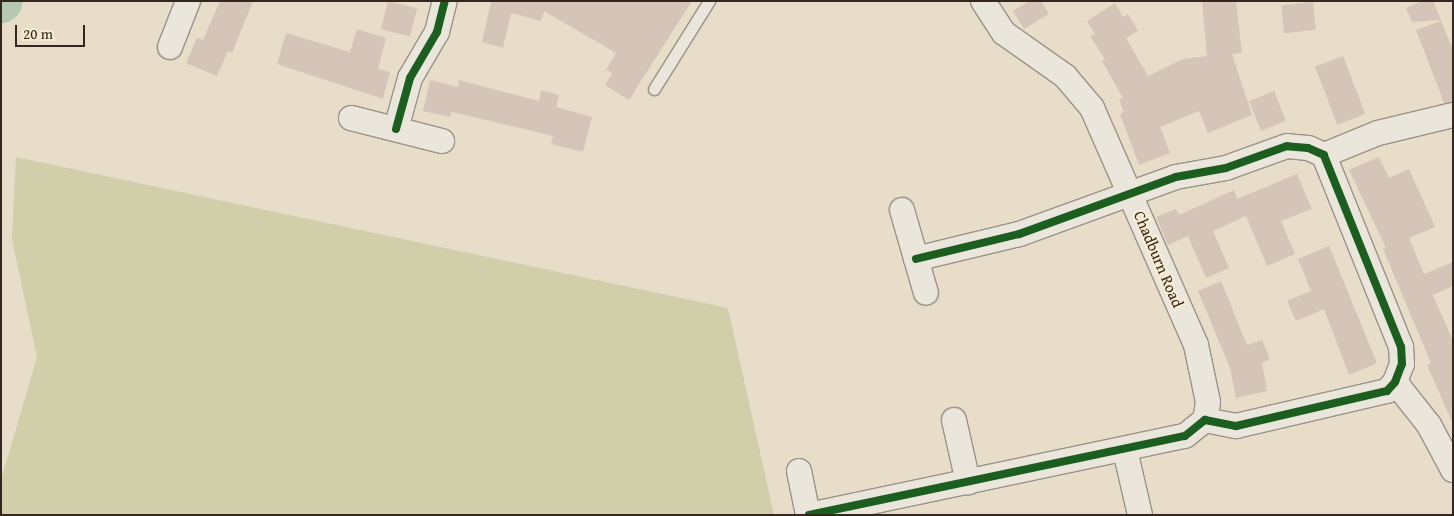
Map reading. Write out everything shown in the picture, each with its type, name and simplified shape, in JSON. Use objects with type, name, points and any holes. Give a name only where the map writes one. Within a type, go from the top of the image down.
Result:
[{"type":"street","points":[[170,47],[188,1]]},
{"type":"street","points":[[396,129],[410,78],[437,32],[445,1]]},
{"type":"street","name":"Chadburn Road","points":[[983,1],[1004,33],[1065,76],[1092,108],[1196,345],[1208,402],[1205,420]]},
{"type":"street","points":[[1324,155],[1378,133],[1453,115]]},
{"type":"street","points":[[351,118],[442,141]]},
{"type":"street","points":[[799,471],[808,515],[1185,436],[1205,420],[1236,426],[1387,391],[1395,382],[1402,364],[1401,347],[1324,155],[1308,148],[1287,146],[1226,168],[1176,177],[1019,234],[916,259]]},
{"type":"street","points":[[902,210],[926,293]]},
{"type":"street","points":[[1395,382],[1429,425],[1453,470]]},
{"type":"street","points":[[954,420],[968,482]]},
{"type":"street","points":[[1125,450],[1140,515]]},
{"type":"lane","points":[[654,89],[709,1]]},
{"type":"green space","points":[[16,157],[728,308],[774,515],[1,515],[1,480],[37,357],[12,239]]},
{"type":"building","points":[[220,1],[253,1],[232,53],[228,51],[217,76],[186,63],[197,38],[203,40]]},
{"type":"building","points":[[388,1],[417,8],[410,36],[381,29]]},
{"type":"building","points":[[491,1],[692,1],[629,100],[605,85],[612,73],[606,70],[616,53],[544,11],[541,21],[511,13],[503,48],[482,42]]},
{"type":"building","points":[[1029,1],[1041,1],[1049,14],[1024,29],[1013,11]]},
{"type":"building","points":[[1202,1],[1236,1],[1242,53],[1232,54],[1252,115],[1208,133],[1199,111],[1160,127],[1170,153],[1139,165],[1120,114],[1124,112],[1119,99],[1123,98],[1102,61],[1105,59],[1090,36],[1095,34],[1087,21],[1115,3],[1123,17],[1128,14],[1138,31],[1126,38],[1148,76],[1183,59],[1207,56]]},
{"type":"building","points":[[1422,1],[1433,1],[1441,20],[1412,22],[1406,8]]},
{"type":"building","points":[[1313,2],[1316,30],[1284,33],[1281,5]]},
{"type":"building","points":[[1441,21],[1453,50],[1453,102],[1444,103],[1416,30]]},
{"type":"building","points":[[357,29],[386,38],[378,69],[390,72],[383,99],[277,64],[286,33],[350,52]]},
{"type":"building","points":[[1343,56],[1365,114],[1337,125],[1315,67]]},
{"type":"building","points":[[430,80],[458,87],[459,80],[539,101],[541,90],[559,95],[556,107],[592,117],[583,152],[551,144],[553,136],[452,112],[450,117],[423,111]]},
{"type":"building","points":[[1274,91],[1286,121],[1261,131],[1249,101]]},
{"type":"building","points":[[1379,157],[1389,178],[1409,169],[1435,227],[1409,238],[1424,274],[1453,262],[1453,286],[1433,295],[1453,341],[1453,424],[1427,365],[1431,363],[1383,249],[1386,248],[1349,170]]},
{"type":"building","points":[[1297,174],[1312,209],[1281,221],[1295,254],[1267,266],[1246,216],[1213,231],[1229,268],[1206,278],[1188,236],[1168,245],[1156,217],[1176,209],[1179,215],[1234,190],[1237,199]]},
{"type":"building","points":[[1329,246],[1377,363],[1349,375],[1324,309],[1296,321],[1287,301],[1311,291],[1298,259]]},
{"type":"building","points":[[1221,281],[1247,345],[1262,340],[1270,359],[1262,363],[1267,391],[1236,398],[1230,368],[1198,291]]},
{"type":"cycle path","points":[[396,129],[410,78],[437,32],[445,1]]},
{"type":"cycle path","points":[[809,515],[1185,436],[1205,420],[1236,426],[1387,391],[1395,382],[1402,364],[1401,347],[1324,155],[1308,148],[1287,146],[1226,168],[1176,177],[1019,234],[916,259]]}]
